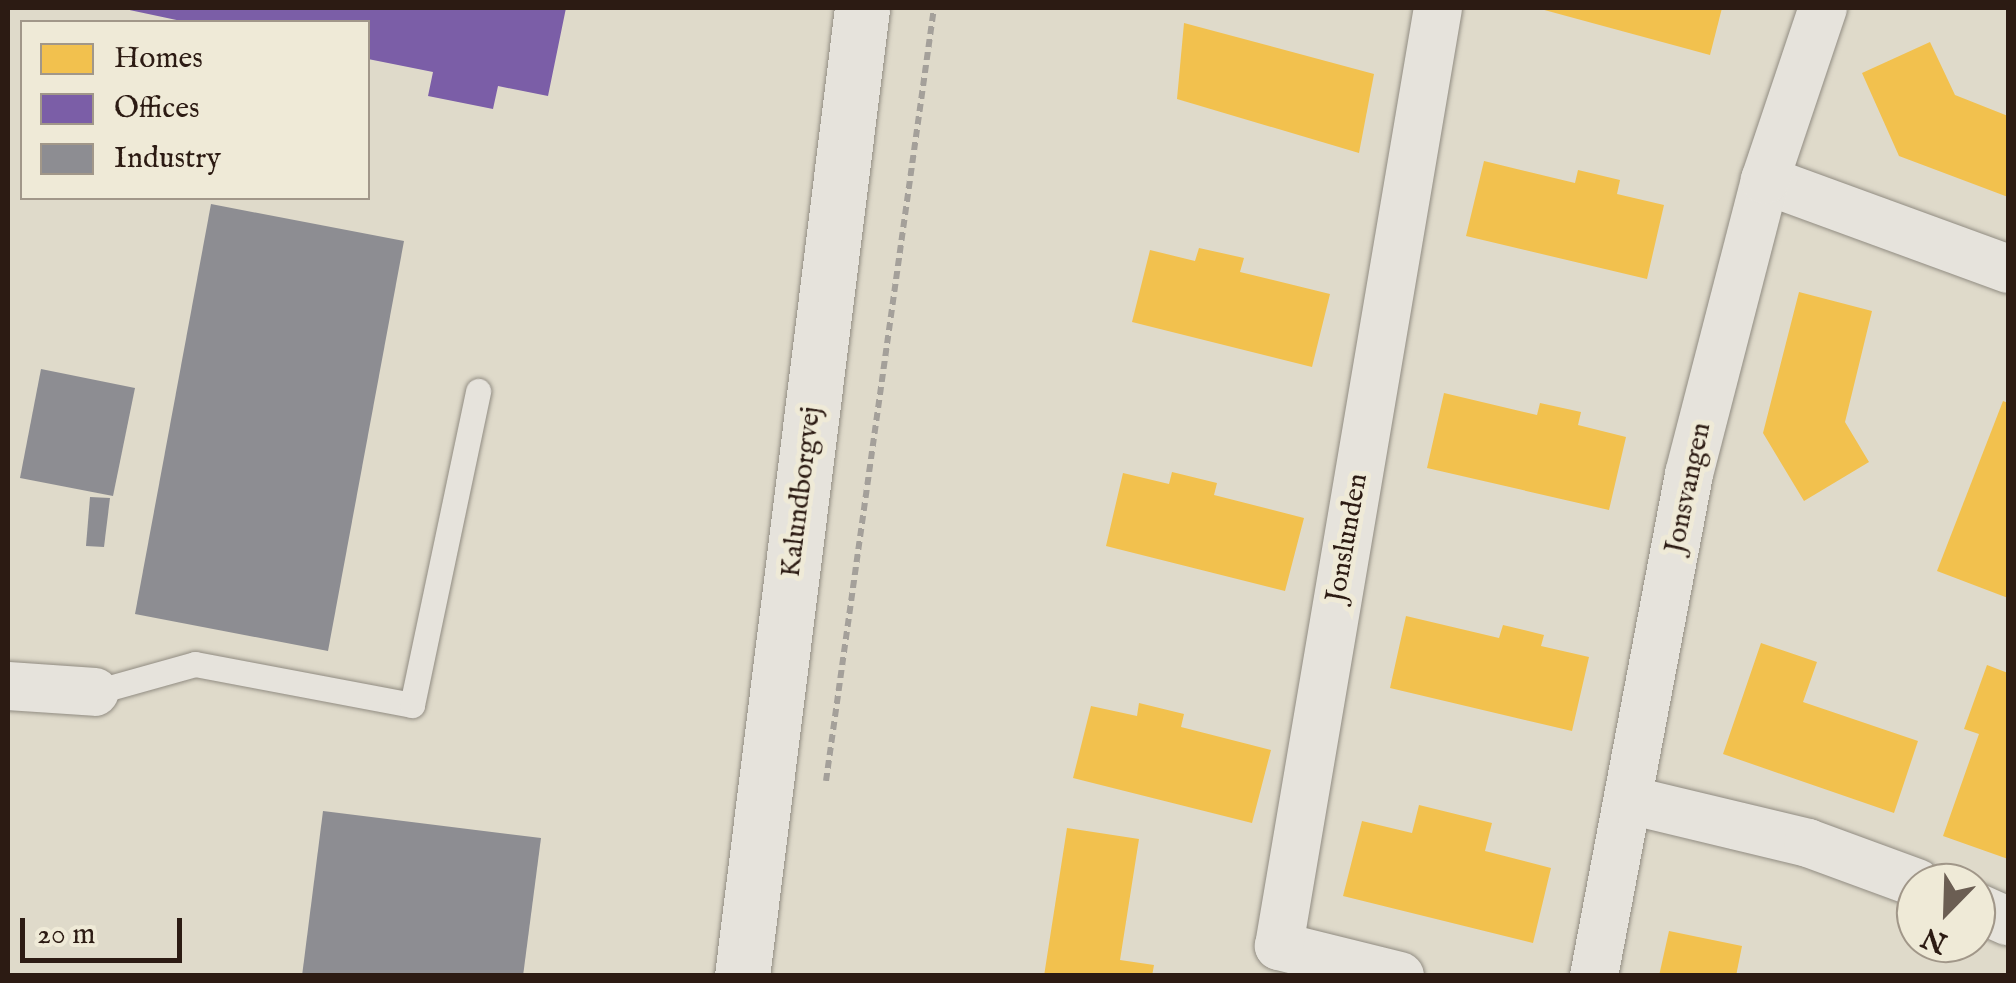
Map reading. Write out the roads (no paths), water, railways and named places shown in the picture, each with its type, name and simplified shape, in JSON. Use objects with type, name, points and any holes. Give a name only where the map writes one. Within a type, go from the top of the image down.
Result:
[{"type":"street","name":"Kalundborgvej","points":[[742,976],[862,8]]},
{"type":"street","name":"Jonslunden","points":[[1400,976],[1279,946],[1438,8]]},
{"type":"street","name":"Jonsvangen","points":[[1594,976],[1689,474],[1765,180],[1823,8]]},
{"type":"street","points":[[1765,180],[2008,269]]},
{"type":"street","points":[[8,686],[96,692]]},
{"type":"street","points":[[1629,800],[1808,843],[1896,875]]},
{"type":"lane","points":[[96,692],[195,664],[412,705],[478,391]]}]
